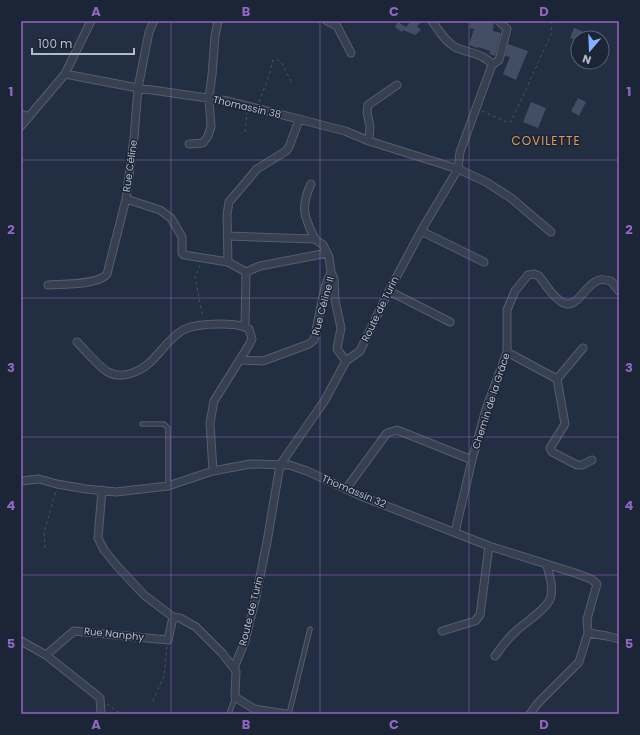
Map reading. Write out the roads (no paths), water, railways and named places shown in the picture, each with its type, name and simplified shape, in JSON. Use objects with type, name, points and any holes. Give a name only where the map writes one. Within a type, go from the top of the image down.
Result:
[{"type":"street","points":[[21,126],[65,74],[91,21]]},
{"type":"street","name":"Rue Céline","points":[[154,21],[149,32],[138,88],[134,138],[126,199],[160,210],[171,218],[182,237],[182,253],[184,255],[228,262],[246,272]]},
{"type":"street","points":[[189,144],[203,143],[211,128],[209,98],[215,36],[218,21]]},
{"type":"street","points":[[327,21],[336,26],[351,53]]},
{"type":"street","points":[[432,21],[448,42],[456,47],[488,59],[492,64]]},
{"type":"street","name":"Route de Turin","points":[[234,668],[245,641],[255,601],[268,542],[280,466],[325,400],[346,361],[360,351],[388,291],[421,231],[458,169],[460,152],[492,64],[499,60],[507,29],[499,21]]},
{"type":"street","name":"Thomassin 38","points":[[65,74],[138,88],[228,101],[345,131],[369,141],[458,169],[486,182],[511,198],[551,232]]},
{"type":"street","points":[[369,141],[370,126],[367,113],[368,105],[396,85]]},
{"type":"street","points":[[21,114],[29,117]]},
{"type":"street","points":[[228,262],[227,215],[229,202],[257,170],[286,151],[289,147],[299,120]]},
{"type":"street","name":"Rue Céline II","points":[[240,360],[263,362],[309,344],[314,340],[325,287],[331,272],[327,253],[323,245],[315,239],[307,224],[304,204],[305,196],[311,184]]},
{"type":"street","points":[[48,285],[96,281],[105,277],[109,269],[126,199]]},
{"type":"street","points":[[421,231],[484,262]]},
{"type":"street","points":[[227,236],[315,239]]},
{"type":"street","points":[[245,327],[246,272],[260,266],[327,253]]},
{"type":"street","points":[[331,272],[334,279],[335,300],[341,328],[337,349],[346,361]]},
{"type":"street","name":"Chemin de la Grâce","points":[[455,532],[486,409],[507,352],[507,310],[516,291],[528,275],[534,274],[539,276],[560,301],[567,305],[574,303],[590,284],[599,279],[611,281],[619,291]]},
{"type":"street","points":[[388,291],[450,322]]},
{"type":"street","points":[[77,342],[107,372],[121,376],[140,370],[151,363],[174,337],[184,330],[204,324],[237,325],[249,329],[252,339],[214,401],[210,423],[213,470]]},
{"type":"street","points":[[557,379],[583,348]]},
{"type":"street","points":[[507,352],[557,379]]},
{"type":"street","points":[[557,379],[565,424],[550,448],[552,452],[577,466],[582,466],[592,460]]},
{"type":"street","points":[[346,489],[387,433],[397,430],[472,460]]},
{"type":"street","name":"Thomassin 32","points":[[21,481],[39,480],[116,492],[168,486],[213,470],[250,464],[280,466],[289,465],[490,546],[591,579],[597,584],[587,619],[588,633]]},
{"type":"street","points":[[102,490],[98,538],[104,550],[117,566],[144,595],[173,617],[180,618],[196,626],[222,653],[236,671],[235,696],[254,709],[286,714]]},
{"type":"street","points":[[442,631],[475,621],[480,615],[490,546]]},
{"type":"street","points":[[495,656],[514,633],[538,613],[549,601],[551,594],[547,565]]},
{"type":"street","name":"Rue Nanphy","points":[[46,655],[74,631],[168,640],[173,617]]},
{"type":"street","points":[[530,714],[538,703],[579,662],[588,633],[619,639]]},
{"type":"street","points":[[21,641],[46,655],[100,698],[101,714]]},
{"type":"lane","points":[[142,424],[164,424],[168,428],[168,486]]},
{"type":"lane","points":[[289,714],[310,629]]},
{"type":"lane","points":[[229,714],[235,696]]},
{"type":"district","name":"COVILETTE","points":[[546,140]]}]
